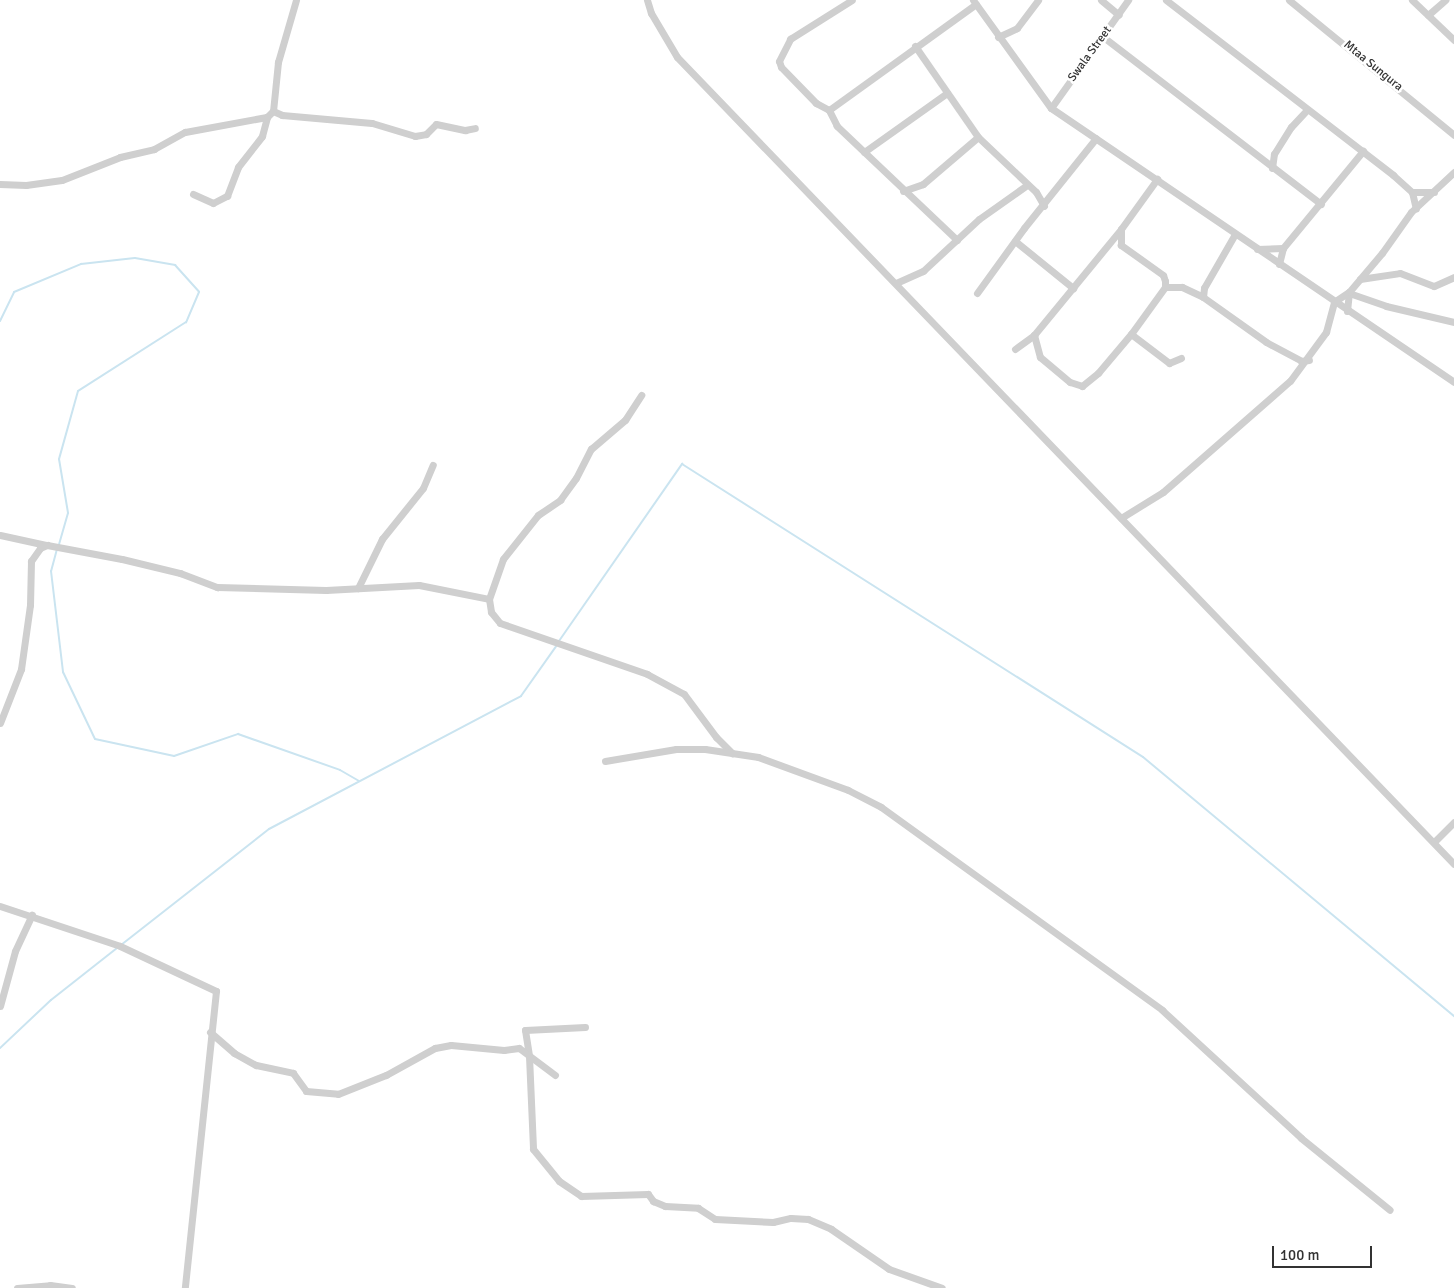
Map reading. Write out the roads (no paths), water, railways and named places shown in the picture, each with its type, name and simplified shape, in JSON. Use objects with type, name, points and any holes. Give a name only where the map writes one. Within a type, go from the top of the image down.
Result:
[{"type":"street","points":[[193,194],[213,203],[227,196],[238,167],[262,136],[267,117],[273,111],[278,62],[296,0]]},
{"type":"street","points":[[647,0],[664,38],[677,57],[1454,864]]},
{"type":"street","points":[[852,0],[790,40],[779,61],[781,68],[816,103],[828,110],[837,126],[902,191],[957,240]]},
{"type":"street","points":[[998,37],[1017,28],[1038,0]]},
{"type":"street","points":[[1101,0],[1119,15]]},
{"type":"street","name":"Swala Street","points":[[1050,108],[1128,0]]},
{"type":"street","points":[[1166,0],[1260,75],[1289,93],[1306,111],[1363,151],[1412,192],[1416,209]]},
{"type":"street","name":"Mtaa Sungura","points":[[1289,0],[1454,135]]},
{"type":"street","points":[[1412,0],[1454,40]]},
{"type":"street","points":[[1428,14],[1445,0]]},
{"type":"street","points":[[828,110],[975,2],[1050,108],[1157,179],[1347,312],[1454,382]]},
{"type":"street","points":[[1102,36],[1321,204]]},
{"type":"street","points":[[915,46],[946,93],[978,136],[1036,192],[1044,206]]},
{"type":"street","points":[[864,152],[946,93]]},
{"type":"street","points":[[273,111],[282,115],[372,123],[415,136],[426,134],[436,124],[465,130],[475,128]]},
{"type":"street","points":[[1272,168],[1274,154],[1291,126],[1306,111]]},
{"type":"street","points":[[0,184],[26,185],[62,180],[120,157],[154,149],[185,132],[267,117]]},
{"type":"street","points":[[902,191],[923,184],[978,136]]},
{"type":"street","points":[[978,293],[1015,241],[1096,138]]},
{"type":"street","points":[[1279,264],[1284,248],[1363,151]]},
{"type":"street","points":[[1121,518],[1163,492],[1282,389],[1309,360],[1326,332],[1334,302],[1349,292],[1382,254],[1399,226],[1454,172]]},
{"type":"street","points":[[1016,349],[1034,335],[1073,288],[1121,229],[1157,179]]},
{"type":"street","points":[[896,283],[923,271],[957,240],[1027,185]]},
{"type":"street","points":[[1036,192],[1054,192]]},
{"type":"street","points":[[1412,192],[1434,192]]},
{"type":"street","points":[[1121,229],[1121,245],[1163,275],[1203,298],[1266,342],[1301,361],[1309,360]]},
{"type":"street","points":[[1203,298],[1204,288],[1235,234]]},
{"type":"street","points":[[1015,241],[1073,288]]},
{"type":"street","points":[[1257,249],[1284,248]]},
{"type":"street","points":[[1360,279],[1400,273],[1434,286],[1454,278]]},
{"type":"street","points":[[1034,335],[1040,357],[1070,382],[1082,386],[1098,373],[1131,334],[1165,287],[1163,275]]},
{"type":"street","points":[[1165,287],[1182,287]]},
{"type":"street","points":[[1193,292],[1204,288]]},
{"type":"street","points":[[1347,312],[1349,292]]},
{"type":"street","points":[[1349,292],[1386,306],[1454,322]]},
{"type":"street","points":[[1131,334],[1169,362],[1181,358]]},
{"type":"street","points":[[641,395],[625,420],[591,449],[576,478],[560,500],[538,515],[503,559],[489,600],[490,612],[500,623],[647,674],[684,694],[716,737],[733,753]]},
{"type":"street","points":[[358,588],[382,540],[423,488],[433,465]]},
{"type":"street","points":[[0,535],[150,566],[216,587],[326,590],[419,585],[489,600]]},
{"type":"street","points":[[0,723],[25,650],[32,556],[47,545]]},
{"type":"street","points":[[605,761],[676,749],[733,753],[783,765],[848,790],[881,807],[1162,1010],[1301,1138],[1390,1210]]},
{"type":"street","points":[[1434,842],[1454,822]]},
{"type":"street","points":[[0,906],[32,915],[149,958],[211,985],[216,991],[217,1003],[210,1032],[185,1288]]},
{"type":"street","points":[[0,1006],[15,951],[32,915]]},
{"type":"street","points":[[585,1027],[525,1030],[529,1056],[533,1149],[559,1181],[581,1196],[648,1194],[653,1201],[664,1206],[698,1208],[715,1219],[774,1222],[791,1218],[808,1220],[831,1229],[890,1269],[942,1288]]},
{"type":"street","points":[[210,1032],[234,1053],[256,1065],[294,1073],[306,1091],[338,1094],[386,1075],[435,1048],[519,1048],[555,1075]]},
{"type":"street","points":[[17,1288],[50,1285],[72,1288]]},
{"type":"waterway","points":[[0,321],[14,292],[81,264],[135,258],[175,265],[199,292],[186,322],[78,391],[59,459],[68,513],[59,545]]},
{"type":"waterway","points":[[559,641],[682,464],[1143,757],[1454,1016]]},
{"type":"waterway","points":[[57,549],[51,571],[63,672],[95,739],[174,756],[238,734],[340,770],[359,781]]},
{"type":"waterway","points":[[121,945],[269,829],[521,696],[557,645]]},
{"type":"waterway","points":[[0,1048],[51,1000],[117,948]]}]
